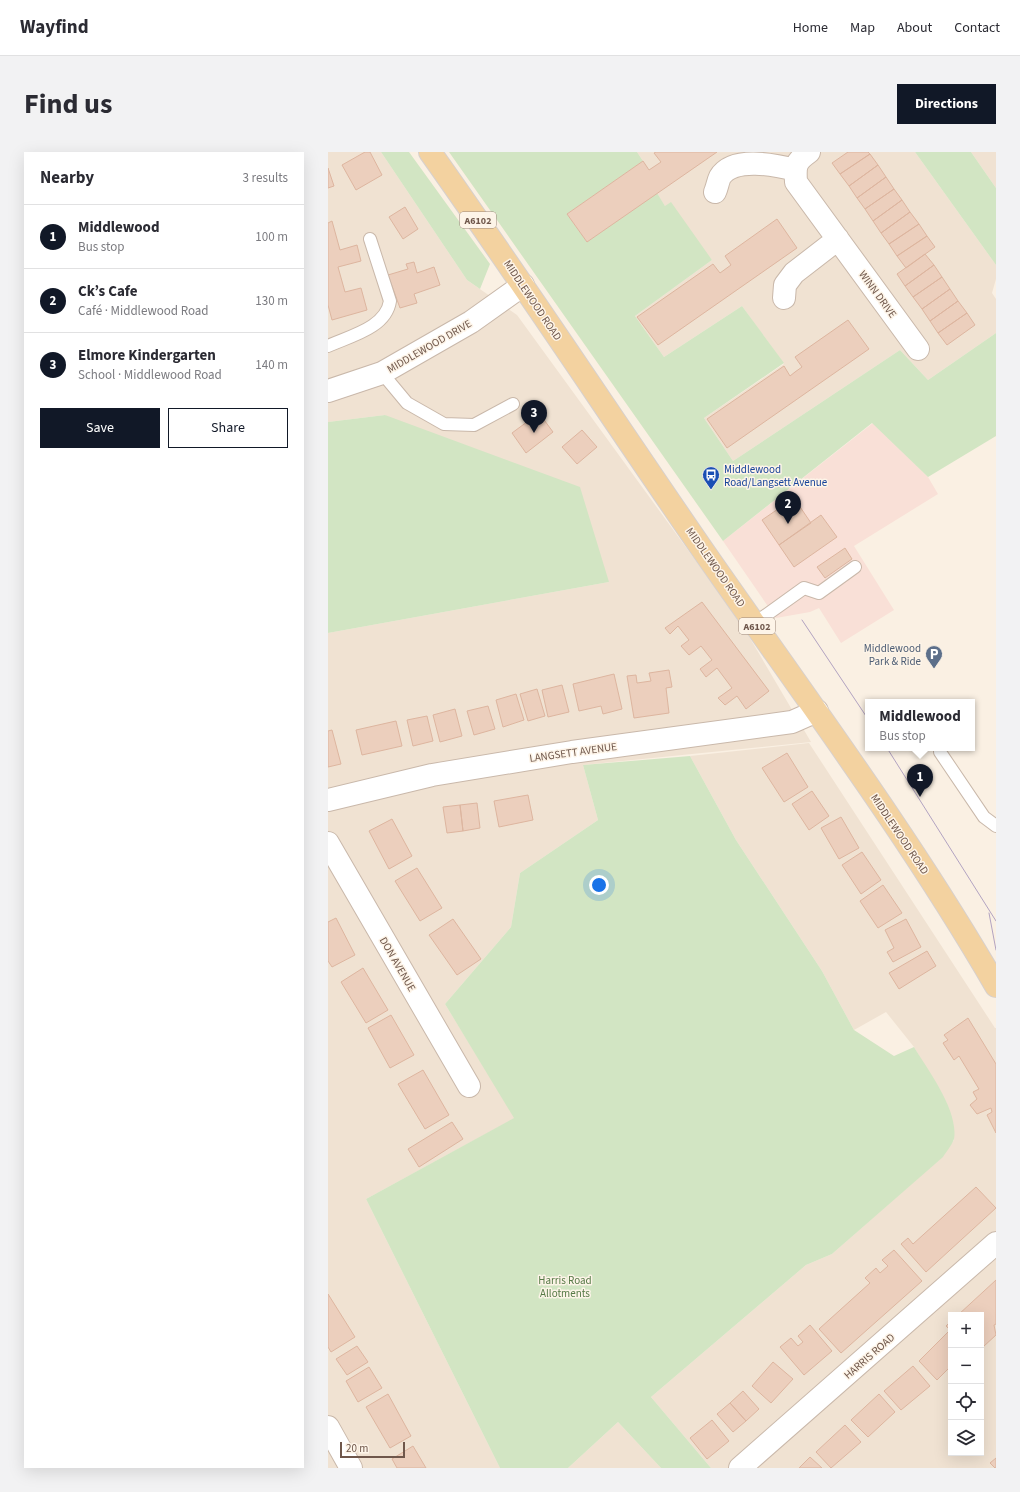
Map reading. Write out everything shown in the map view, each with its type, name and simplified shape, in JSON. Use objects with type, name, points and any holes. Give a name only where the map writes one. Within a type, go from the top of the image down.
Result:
[{"type":"main road","name":"MIDDLEWOOD ROAD","points":[[430,152],[523,285],[583,376],[817,711],[993,973]]},
{"type":"street","points":[[715,192],[720,177],[727,170],[742,164],[773,164],[795,170],[798,160],[809,152]]},
{"type":"street","name":"WINN DRIVE","points":[[795,170],[796,182],[918,349]]},
{"type":"street","points":[[784,298],[786,285],[794,273],[838,239]]},
{"type":"street","name":"MIDDLEWOOD DRIVE","points":[[330,385],[382,373],[471,322],[523,285]]},
{"type":"street","name":"LANGSETT AVENUE","points":[[328,800],[432,775],[572,752],[792,722],[817,711]]},
{"type":"street","name":"DON AVENUE","points":[[328,844],[469,1086]]},
{"type":"street","name":"HARRIS ROAD","points":[[740,1468],[996,1243]]},
{"type":"street","points":[[328,1427],[351,1468]]},
{"type":"lane","points":[[328,346],[374,326],[388,310],[390,301],[370,239]]},
{"type":"lane","points":[[382,373],[407,403],[444,424],[474,425],[513,404]]},
{"type":"lane","points":[[755,623],[804,588],[819,593],[855,567]]},
{"type":"lane","points":[[940,751],[984,817],[996,826]]},
{"type":"shaded area","points":[[328,152],[381,152],[467,280],[517,315],[741,623],[811,742],[583,765],[598,820],[520,873],[511,927],[445,1004],[515,1118],[366,1199],[500,1468],[328,1468],[328,633],[609,582],[385,415],[328,422]]},
{"type":"shaded area","points":[[637,152],[915,152],[996,265],[996,279],[992,293],[996,299],[996,333],[928,380],[900,350],[733,461],[704,418],[784,364],[742,306],[664,357],[635,316],[712,260],[665,206],[657,194],[587,242],[567,214],[643,161]]},
{"type":"shaded area","points":[[971,152],[996,152],[996,188]]},
{"type":"shaded area","points":[[873,423],[928,477],[938,494],[854,546],[894,610],[841,643],[819,608],[810,612],[776,618],[723,541]]},
{"type":"shaded area","points":[[809,743],[996,1028],[996,1468],[711,1468],[651,1397],[806,1265],[832,1254],[942,1157],[954,1140],[946,1102],[914,1047],[886,1012],[854,1030],[822,971],[736,840],[690,756]]},
{"type":"shaded area","points":[[618,1422],[661,1468],[568,1468]]},
{"type":"green space","points":[[381,152],[409,152],[490,264],[480,289],[467,280]]},
{"type":"green space","points":[[449,152],[637,152],[643,161],[567,214],[587,242],[657,193],[665,206],[671,202],[712,260],[635,316],[664,357],[742,306],[784,363],[704,418],[733,461],[900,350],[928,380],[996,333],[996,436],[928,477],[872,423],[723,541]]},
{"type":"green space","points":[[915,152],[971,152],[996,188],[996,265]]},
{"type":"green space","points":[[385,415],[580,487],[609,582],[328,633],[328,422]]},
{"type":"green space","name":"Harris Road Allotments","points":[[690,756],[736,840],[822,971],[854,1030],[894,1056],[914,1047],[941,1091],[947,1104],[952,1116],[954,1139],[943,1157],[832,1254],[806,1265],[651,1397],[711,1468],[661,1468],[618,1422],[568,1468],[500,1468],[366,1199],[514,1118],[445,1004],[511,927],[520,873],[598,820],[583,765]]},
{"type":"building","points":[[365,152],[370,152],[382,175],[356,190],[342,165]]},
{"type":"building","points":[[717,152],[587,242],[567,214],[643,161],[649,170],[661,162],[654,153]]},
{"type":"building","points":[[848,152],[868,152],[870,154],[840,174],[832,163]]},
{"type":"building","points":[[870,154],[878,165],[849,186],[840,174]]},
{"type":"building","points":[[878,165],[886,177],[857,198],[849,186]]},
{"type":"building","points":[[328,168],[334,186],[328,188]]},
{"type":"building","points":[[886,177],[894,189],[865,209],[857,198]]},
{"type":"building","points":[[894,189],[902,200],[873,221],[865,209]]},
{"type":"building","points":[[902,200],[910,212],[881,233],[873,221]]},
{"type":"building","points":[[405,207],[418,229],[403,239],[389,217]]},
{"type":"building","points":[[910,212],[919,224],[889,244],[881,233]]},
{"type":"building","points":[[777,219],[797,248],[658,345],[637,317],[713,264],[720,273],[731,265],[725,256]]},
{"type":"building","points":[[332,221],[340,250],[357,245],[361,261],[338,267],[345,292],[361,288],[367,310],[332,320],[328,305],[328,223]]},
{"type":"building","points":[[919,224],[927,236],[897,256],[889,244]]},
{"type":"building","points":[[927,236],[935,247],[906,268],[897,256]]},
{"type":"building","points":[[925,254],[934,265],[905,286],[897,274]]},
{"type":"building","points":[[414,262],[417,273],[434,267],[440,285],[414,294],[417,303],[400,308],[388,275],[408,269],[406,264]]},
{"type":"building","points":[[934,265],[942,277],[913,297],[905,286]]},
{"type":"building","points":[[942,277],[950,289],[922,309],[913,297]]},
{"type":"building","points":[[950,289],[958,301],[930,321],[922,309]]},
{"type":"building","points":[[958,301],[967,313],[938,333],[930,321]]},
{"type":"building","points":[[967,313],[975,325],[947,345],[938,333]]},
{"type":"building","points":[[848,320],[869,349],[727,448],[707,419],[784,366],[790,376],[802,367],[795,357]]},
{"type":"building","points":[[539,413],[553,432],[526,453],[512,433]]},
{"type":"building","points":[[582,430],[597,447],[577,464],[562,447]]},
{"type":"building","points":[[794,498],[811,523],[779,545],[762,520]]},
{"type":"building","points":[[821,515],[837,537],[794,567],[779,545]]},
{"type":"building","points":[[845,548],[852,559],[825,578],[817,567]]},
{"type":"building","points":[[702,602],[769,691],[746,709],[737,696],[725,705],[718,698],[732,688],[717,668],[706,677],[700,669],[712,660],[701,646],[689,655],[681,646],[689,640],[678,626],[670,634],[665,628]]},
{"type":"building","points":[[669,670],[672,687],[666,688],[669,713],[634,718],[627,676],[636,675],[637,683],[651,681],[649,673]]},
{"type":"building","points":[[614,674],[622,709],[603,714],[601,706],[579,711],[573,684]]},
{"type":"building","points":[[562,685],[569,712],[548,717],[542,690]]},
{"type":"building","points":[[537,689],[545,716],[528,721],[520,694]]},
{"type":"building","points":[[516,694],[524,720],[503,727],[496,700]]},
{"type":"building","points":[[488,706],[495,729],[474,735],[467,711]]},
{"type":"building","points":[[455,709],[462,736],[440,742],[433,715]]},
{"type":"building","points":[[427,716],[433,741],[413,746],[407,720]]},
{"type":"building","points":[[396,721],[402,746],[362,755],[356,730]]},
{"type":"building","points":[[332,730],[341,764],[328,767],[328,731]]},
{"type":"building","points":[[787,753],[808,787],[784,802],[762,768]]},
{"type":"building","points":[[812,791],[829,816],[809,830],[792,804]]},
{"type":"building","points":[[528,795],[533,820],[499,827],[494,801]]},
{"type":"building","points":[[477,803],[480,828],[463,831],[460,805]]},
{"type":"building","points":[[460,805],[463,831],[447,833],[443,807]]},
{"type":"building","points":[[841,817],[859,848],[839,859],[821,828]]},
{"type":"building","points":[[392,819],[412,856],[389,869],[369,831]]},
{"type":"building","points":[[862,852],[881,880],[861,894],[842,865]]},
{"type":"building","points":[[417,868],[442,908],[420,921],[395,881]]},
{"type":"building","points":[[883,885],[902,913],[878,928],[860,901]]},
{"type":"building","points":[[336,918],[355,955],[332,967],[328,961],[328,922]]},
{"type":"building","points":[[453,919],[481,959],[457,975],[429,935]]},
{"type":"building","points":[[906,919],[921,947],[893,962],[887,952],[894,948],[885,930]]},
{"type":"building","points":[[927,951],[936,966],[899,989],[889,973]]},
{"type":"building","points":[[363,968],[388,1010],[366,1023],[341,982]]},
{"type":"building","points":[[391,1015],[414,1055],[390,1068],[368,1028]]},
{"type":"building","points":[[968,1018],[996,1064],[996,1133],[987,1115],[992,1112],[991,1108],[977,1114],[970,1105],[977,1099],[973,1092],[979,1089],[959,1056],[954,1060],[943,1043],[948,1040],[944,1035]]},
{"type":"building","points":[[423,1070],[449,1115],[425,1129],[398,1084]]},
{"type":"building","points":[[452,1122],[463,1139],[419,1167],[408,1149]]},
{"type":"building","points":[[976,1187],[996,1208],[926,1272],[901,1244],[908,1238],[913,1244]]},
{"type":"building","points":[[894,1250],[922,1281],[841,1353],[819,1329],[870,1283],[865,1278],[876,1268],[880,1273],[888,1266],[882,1260]]},
{"type":"building","points":[[996,1280],[996,1324],[994,1325],[996,1335],[984,1346],[984,1312],[961,1312]]},
{"type":"building","points":[[328,1294],[355,1337],[331,1352],[328,1347]]},
{"type":"building","points":[[810,1325],[832,1351],[804,1375],[780,1347],[791,1338],[798,1346],[803,1342],[798,1336]]},
{"type":"building","points":[[948,1332],[948,1369],[937,1380],[919,1361]]},
{"type":"building","points":[[357,1346],[368,1362],[347,1375],[336,1359]]},
{"type":"building","points":[[773,1362],[793,1379],[771,1403],[752,1386]]},
{"type":"building","points":[[913,1366],[930,1386],[901,1410],[884,1391]]},
{"type":"building","points":[[369,1367],[382,1388],[358,1402],[346,1381]]},
{"type":"building","points":[[743,1391],[759,1409],[746,1421],[730,1403]]},
{"type":"building","points":[[388,1394],[411,1436],[390,1448],[366,1407]]},
{"type":"building","points":[[879,1394],[895,1412],[868,1437],[851,1420]]},
{"type":"building","points":[[730,1403],[746,1421],[733,1432],[717,1414]]},
{"type":"building","points":[[712,1420],[729,1441],[707,1459],[690,1438]]},
{"type":"building","points":[[845,1425],[861,1442],[831,1468],[816,1452]]},
{"type":"building","points":[[413,1446],[426,1468],[397,1468],[392,1459]]},
{"type":"building","points":[[810,1457],[822,1468],[799,1468]]},
{"type":"building","points":[[996,1458],[996,1468],[995,1468],[990,1463]]},
{"type":"tram line","points":[[802,620],[865,714]]},
{"type":"tram line","points":[[889,751],[996,921]]},
{"type":"tram line","points":[[989,913],[996,950]]},
{"type":"place","name":"Elmore Kindergarten","points":[[534,433]]},
{"type":"place","name":"Middlewood Road/Langsett Avenue","points":[[711,490]]},
{"type":"place","name":"Ck’s Cafe","points":[[788,524]]},
{"type":"place","name":"Middlewood Park & Ride","points":[[934,669]]},
{"type":"place","name":"Middlewood","points":[[920,797]]}]
